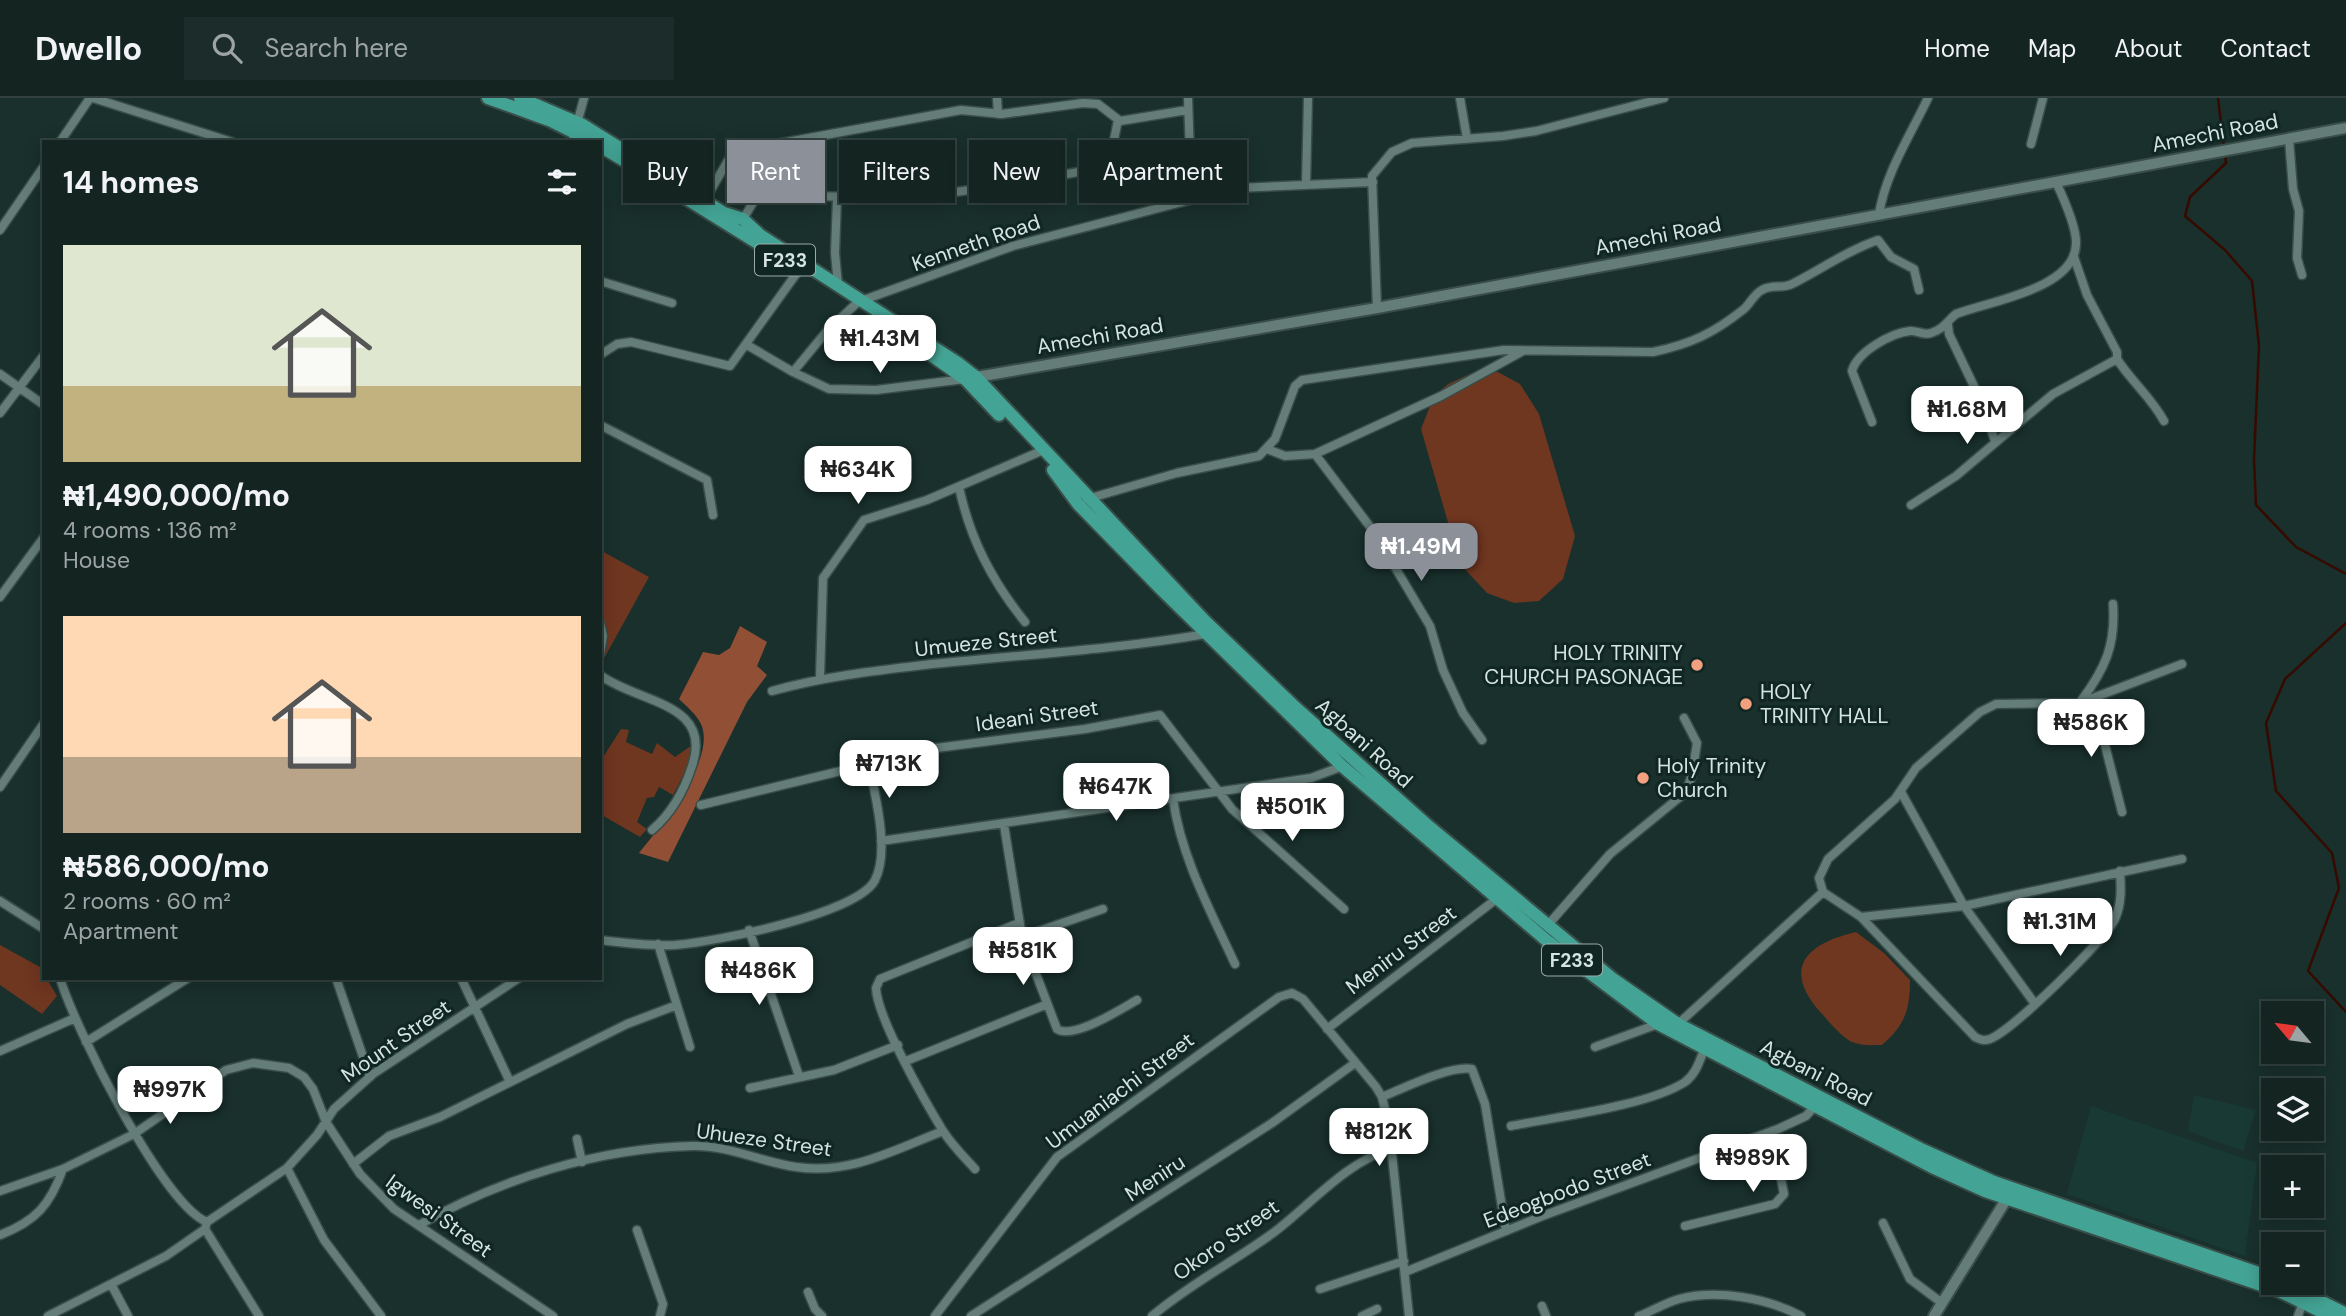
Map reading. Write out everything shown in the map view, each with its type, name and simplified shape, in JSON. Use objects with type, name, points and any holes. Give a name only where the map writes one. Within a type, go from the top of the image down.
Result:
[{"type":"main road","name":"Agbani Road","points":[[488,98],[575,132]]},
{"type":"main road","name":"Agbani Road","points":[[520,98],[575,132]]},
{"type":"main road","name":"Amechi Road","points":[[971,378],[1377,308],[2346,128]]},
{"type":"main road","name":"Agbani Road","points":[[602,146],[623,157]]},
{"type":"main road","name":"Agbani Road","points":[[602,147],[799,270],[861,301]]},
{"type":"main road","name":"Agbani Road","points":[[709,203],[724,213],[743,219],[760,235],[838,285],[971,378],[1083,501],[1205,621],[1501,895],[1546,940],[1658,1024],[1931,1167],[2279,1291],[2330,1316]]},
{"type":"main road","name":"Agbani Road","points":[[971,378],[1206,634],[1342,766],[1501,895],[1547,926],[1613,979],[1678,1024],[2010,1195],[2261,1274]]},
{"type":"main road","points":[[1934,1316],[2010,1195]]},
{"type":"main road","points":[[2309,1295],[2346,1314]]},
{"type":"street","points":[[61,140],[91,98],[226,140]]},
{"type":"street","points":[[575,132],[584,98]]},
{"type":"street","points":[[997,98],[998,114]]},
{"type":"street","points":[[1188,98],[1190,140]]},
{"type":"street","points":[[1306,184],[1308,98]]},
{"type":"street","points":[[1460,98],[1467,139]]},
{"type":"street","points":[[1377,308],[1372,176],[1379,164],[1399,148],[1412,143],[1535,131],[1664,98]]},
{"type":"street","points":[[1879,214],[1882,197],[1905,139],[1928,98]]},
{"type":"street","points":[[2031,144],[2043,98]]},
{"type":"street","points":[[713,184],[725,161],[736,151],[961,110],[998,114],[1083,103],[1098,104],[1118,120],[1187,110]]},
{"type":"street","points":[[743,219],[754,201],[761,196],[837,199],[943,195],[1105,166],[1110,160],[1118,120]]},
{"type":"street","points":[[201,140],[206,133]]},
{"type":"street","points":[[2290,139],[2293,189],[2298,211],[2297,258],[2302,275]]},
{"type":"street","points":[[0,230],[42,169]]},
{"type":"street","name":"Kenneth Road","points":[[1247,187],[1373,182]]},
{"type":"street","points":[[2056,182],[2075,233],[2074,257],[2085,290],[2117,352],[2117,359],[2132,382],[2152,399],[2164,421]]},
{"type":"street","points":[[837,199],[835,253],[838,285]]},
{"type":"street","name":"Kenneth Road","points":[[861,301],[1026,242],[1169,203]]},
{"type":"street","points":[[1083,501],[1177,473],[1249,460],[1267,449],[1279,429],[1295,386],[1302,380],[1430,359],[1524,351],[1653,352],[1698,341],[1746,308],[1760,291],[1772,286],[1789,286],[1833,258],[1878,240],[1891,257],[1914,269],[1919,290]]},
{"type":"street","points":[[1872,422],[1853,376],[1855,362],[1898,334],[1913,330],[1927,334],[1948,325],[1956,314],[2049,282],[2066,270],[2074,257]]},
{"type":"street","points":[[602,354],[617,344],[631,342],[726,367],[735,361],[799,270]]},
{"type":"street","points":[[602,282],[672,303]]},
{"type":"street","points":[[793,372],[827,331],[861,301]]},
{"type":"street","points":[[1948,325],[1949,334],[1981,401],[1995,441]]},
{"type":"street","points":[[747,345],[829,389],[876,390],[971,378]]},
{"type":"street","points":[[1267,449],[1285,456],[1315,454],[1441,396],[1524,351]]},
{"type":"street","points":[[0,413],[42,358]]},
{"type":"street","points":[[1912,505],[1956,476],[2053,394],[2117,359]]},
{"type":"street","points":[[0,374],[42,404]]},
{"type":"street","points":[[602,426],[707,480],[713,515]]},
{"type":"street","points":[[820,677],[822,586],[828,567],[867,518],[959,487],[1039,452]]},
{"type":"street","points":[[1315,454],[1374,532],[1430,626],[1443,670],[1463,713],[1482,740]]},
{"type":"street","points":[[959,487],[976,549],[986,568],[1025,622]]},
{"type":"street","points":[[0,597],[42,540]]},
{"type":"street","points":[[2080,703],[2101,674],[2108,657],[2115,628],[2113,604]]},
{"type":"street","name":"Umueze Street","points":[[772,691],[820,677],[1010,656],[1119,648],[1206,634]]},
{"type":"street","points":[[2120,871],[2121,896],[2114,921],[2035,1004],[1994,1037],[1979,1039],[1861,917],[1823,892],[1819,878],[1828,859],[1901,792],[1916,768],[1980,712],[1996,704],[2080,703],[2182,664]]},
{"type":"street","points":[[602,676],[683,717],[696,731],[697,741],[686,784],[664,820],[652,830]]},
{"type":"street","points":[[2093,698],[2122,812]]},
{"type":"street","name":"Ideani Street","points":[[701,805],[869,764],[905,752],[1085,729],[1158,715],[1170,725],[1221,792]]},
{"type":"street","points":[[1547,926],[1610,854],[1686,792],[1692,775],[1697,743],[1684,718]]},
{"type":"street","points":[[0,787],[42,726]]},
{"type":"street","points":[[881,841],[1311,778],[1356,762]]},
{"type":"street","points":[[602,940],[684,944],[808,918],[862,895],[879,873],[881,841],[869,764]]},
{"type":"street","points":[[1221,792],[1232,809],[1252,829],[1344,909]]},
{"type":"street","points":[[1901,792],[1964,906],[2035,1004]]},
{"type":"street","points":[[1173,799],[1181,837],[1201,890],[1235,964]]},
{"type":"street","points":[[1004,825],[1022,937],[1045,1005],[1057,1029],[1064,1032],[1095,1023],[1137,1000]]},
{"type":"street","points":[[1861,917],[1964,906],[2182,859]]},
{"type":"street","points":[[1678,1024],[1823,892]]},
{"type":"street","name":"Meniru Street","points":[[1327,1029],[1501,895]]},
{"type":"street","points":[[0,901],[42,928]]},
{"type":"street","points":[[1022,937],[1103,909]]},
{"type":"street","points":[[975,1169],[943,1130],[898,1045],[876,992],[880,979],[1019,923]]},
{"type":"street","points":[[749,930],[799,1076]]},
{"type":"street","points":[[658,944],[690,1047]]},
{"type":"street","points":[[62,980],[86,1042],[134,1134],[169,1183],[206,1226],[259,1316]]},
{"type":"street","points":[[86,1042],[185,980]]},
{"type":"street","points":[[337,980],[370,1077]]},
{"type":"street","points":[[462,980],[510,1082]]},
{"type":"street","name":"Mount Street","points":[[47,1316],[166,1256],[287,1168],[334,1109],[370,1077],[516,980]]},
{"type":"street","name":"Umuaniachi Street","points":[[935,1316],[1046,1169],[1106,1119],[1286,994],[1300,996],[1382,1097]]},
{"type":"street","points":[[353,1164],[389,1136],[440,1118],[627,1024],[677,1005]]},
{"type":"street","points":[[906,1061],[1045,1005]]},
{"type":"street","points":[[0,1051],[75,1018]]},
{"type":"street","points":[[1595,1047],[1658,1024]]},
{"type":"street","points":[[750,1088],[834,1070],[898,1045]]},
{"type":"street","points":[[1511,1126],[1607,1108],[1669,1090],[1691,1077],[1704,1050]]},
{"type":"street","name":"Igwesi Street","points":[[0,1191],[64,1169],[134,1134],[226,1070],[253,1063],[289,1068],[299,1073],[313,1088],[326,1122],[353,1164],[376,1193],[554,1316]]},
{"type":"street","name":"Meniru","points":[[971,1316],[1272,1123],[1355,1063]]},
{"type":"street","points":[[1409,1316],[1391,1149],[1382,1097],[1427,1079],[1464,1068],[1472,1069],[1487,1111],[1506,1231]]},
{"type":"street","name":"Edeogbodo Street","points":[[1405,1272],[1772,1131],[1806,1116],[1815,1106]]},
{"type":"street","name":"Uhueze Street","points":[[419,1225],[503,1185],[582,1162],[692,1146],[722,1149],[798,1167],[847,1168],[943,1130]]},
{"type":"street","points":[[1685,1226],[1775,1204],[1781,1199],[1784,1194],[1772,1131]]},
{"type":"street","points":[[577,1139],[582,1162]]},
{"type":"street","name":"Okoro Street","points":[[1152,1316],[1190,1286],[1276,1231],[1309,1201],[1362,1163],[1391,1149]]},
{"type":"street","points":[[287,1168],[324,1240],[381,1316]]},
{"type":"street","points":[[0,1235],[20,1227],[47,1205],[64,1169]]},
{"type":"street","points":[[1883,1223],[1910,1279],[1942,1303]]},
{"type":"street","points":[[637,1230],[663,1304],[660,1316]]},
{"type":"street","points":[[1320,1289],[1404,1261]]},
{"type":"street","points":[[111,1283],[128,1316]]},
{"type":"street","points":[[807,1292],[815,1309],[822,1316]]},
{"type":"street","points":[[1639,1316],[1679,1299],[1703,1297],[1764,1301],[1801,1316]]},
{"type":"street","points":[[2298,1316],[2302,1302]]},
{"type":"street","points":[[1542,1306],[1546,1316]]},
{"type":"street","points":[[1362,1316],[1377,1309]]},
{"type":"shaded area","points":[[1498,372],[1520,384],[1539,414],[1575,536],[1563,579],[1539,601],[1514,603],[1487,593],[1460,564],[1421,429],[1434,396],[1448,384],[1472,373]]},
{"type":"shaded area","points":[[602,551],[649,577],[602,662],[605,626],[602,622]]},
{"type":"shaded area","points":[[740,626],[767,642],[757,666],[767,675],[747,702],[668,862],[639,853],[684,792],[701,756],[704,739],[701,724],[679,699],[703,652],[719,655],[730,648]]},
{"type":"shaded area","points":[[621,729],[629,730],[626,742],[652,754],[657,743],[675,757],[692,745],[687,768],[673,795],[659,787],[654,797],[647,798],[637,822],[647,829],[640,837],[602,815],[602,759]]},
{"type":"shaded area","points":[[1856,932],[1884,953],[1910,980],[1905,1016],[1896,1031],[1882,1045],[1861,1045],[1846,1039],[1810,999],[1803,985],[1801,972],[1804,961],[1812,952],[1838,937]]},
{"type":"shaded area","points":[[0,945],[40,967],[42,980],[48,980],[57,996],[42,1014],[0,985]]},
{"type":"shaded area","points":[[2194,1095],[2256,1110],[2243,1151],[2188,1131]]},
{"type":"shaded area","points":[[2091,1106],[2257,1163],[2245,1256],[2067,1194]]},
{"type":"waterway","points":[[2218,98],[2224,148]]},
{"type":"waterway","points":[[2225,154],[2226,163],[2190,197],[2185,216],[2225,250],[2252,281],[2259,346],[2254,459],[2256,505],[2296,547],[2346,574]]},
{"type":"waterway","points":[[2346,623],[2285,679],[2266,723],[2276,791],[2332,853],[2339,888],[2308,971],[2346,1012]]},
{"type":"place","name":"HOLY TRINITY CHURCH PASONAGE","points":[[1697,665]]},
{"type":"place","name":"HOLY TRINITY HALL","points":[[1746,704]]},
{"type":"place","name":"Holy Trinity Church","points":[[1643,778]]}]
